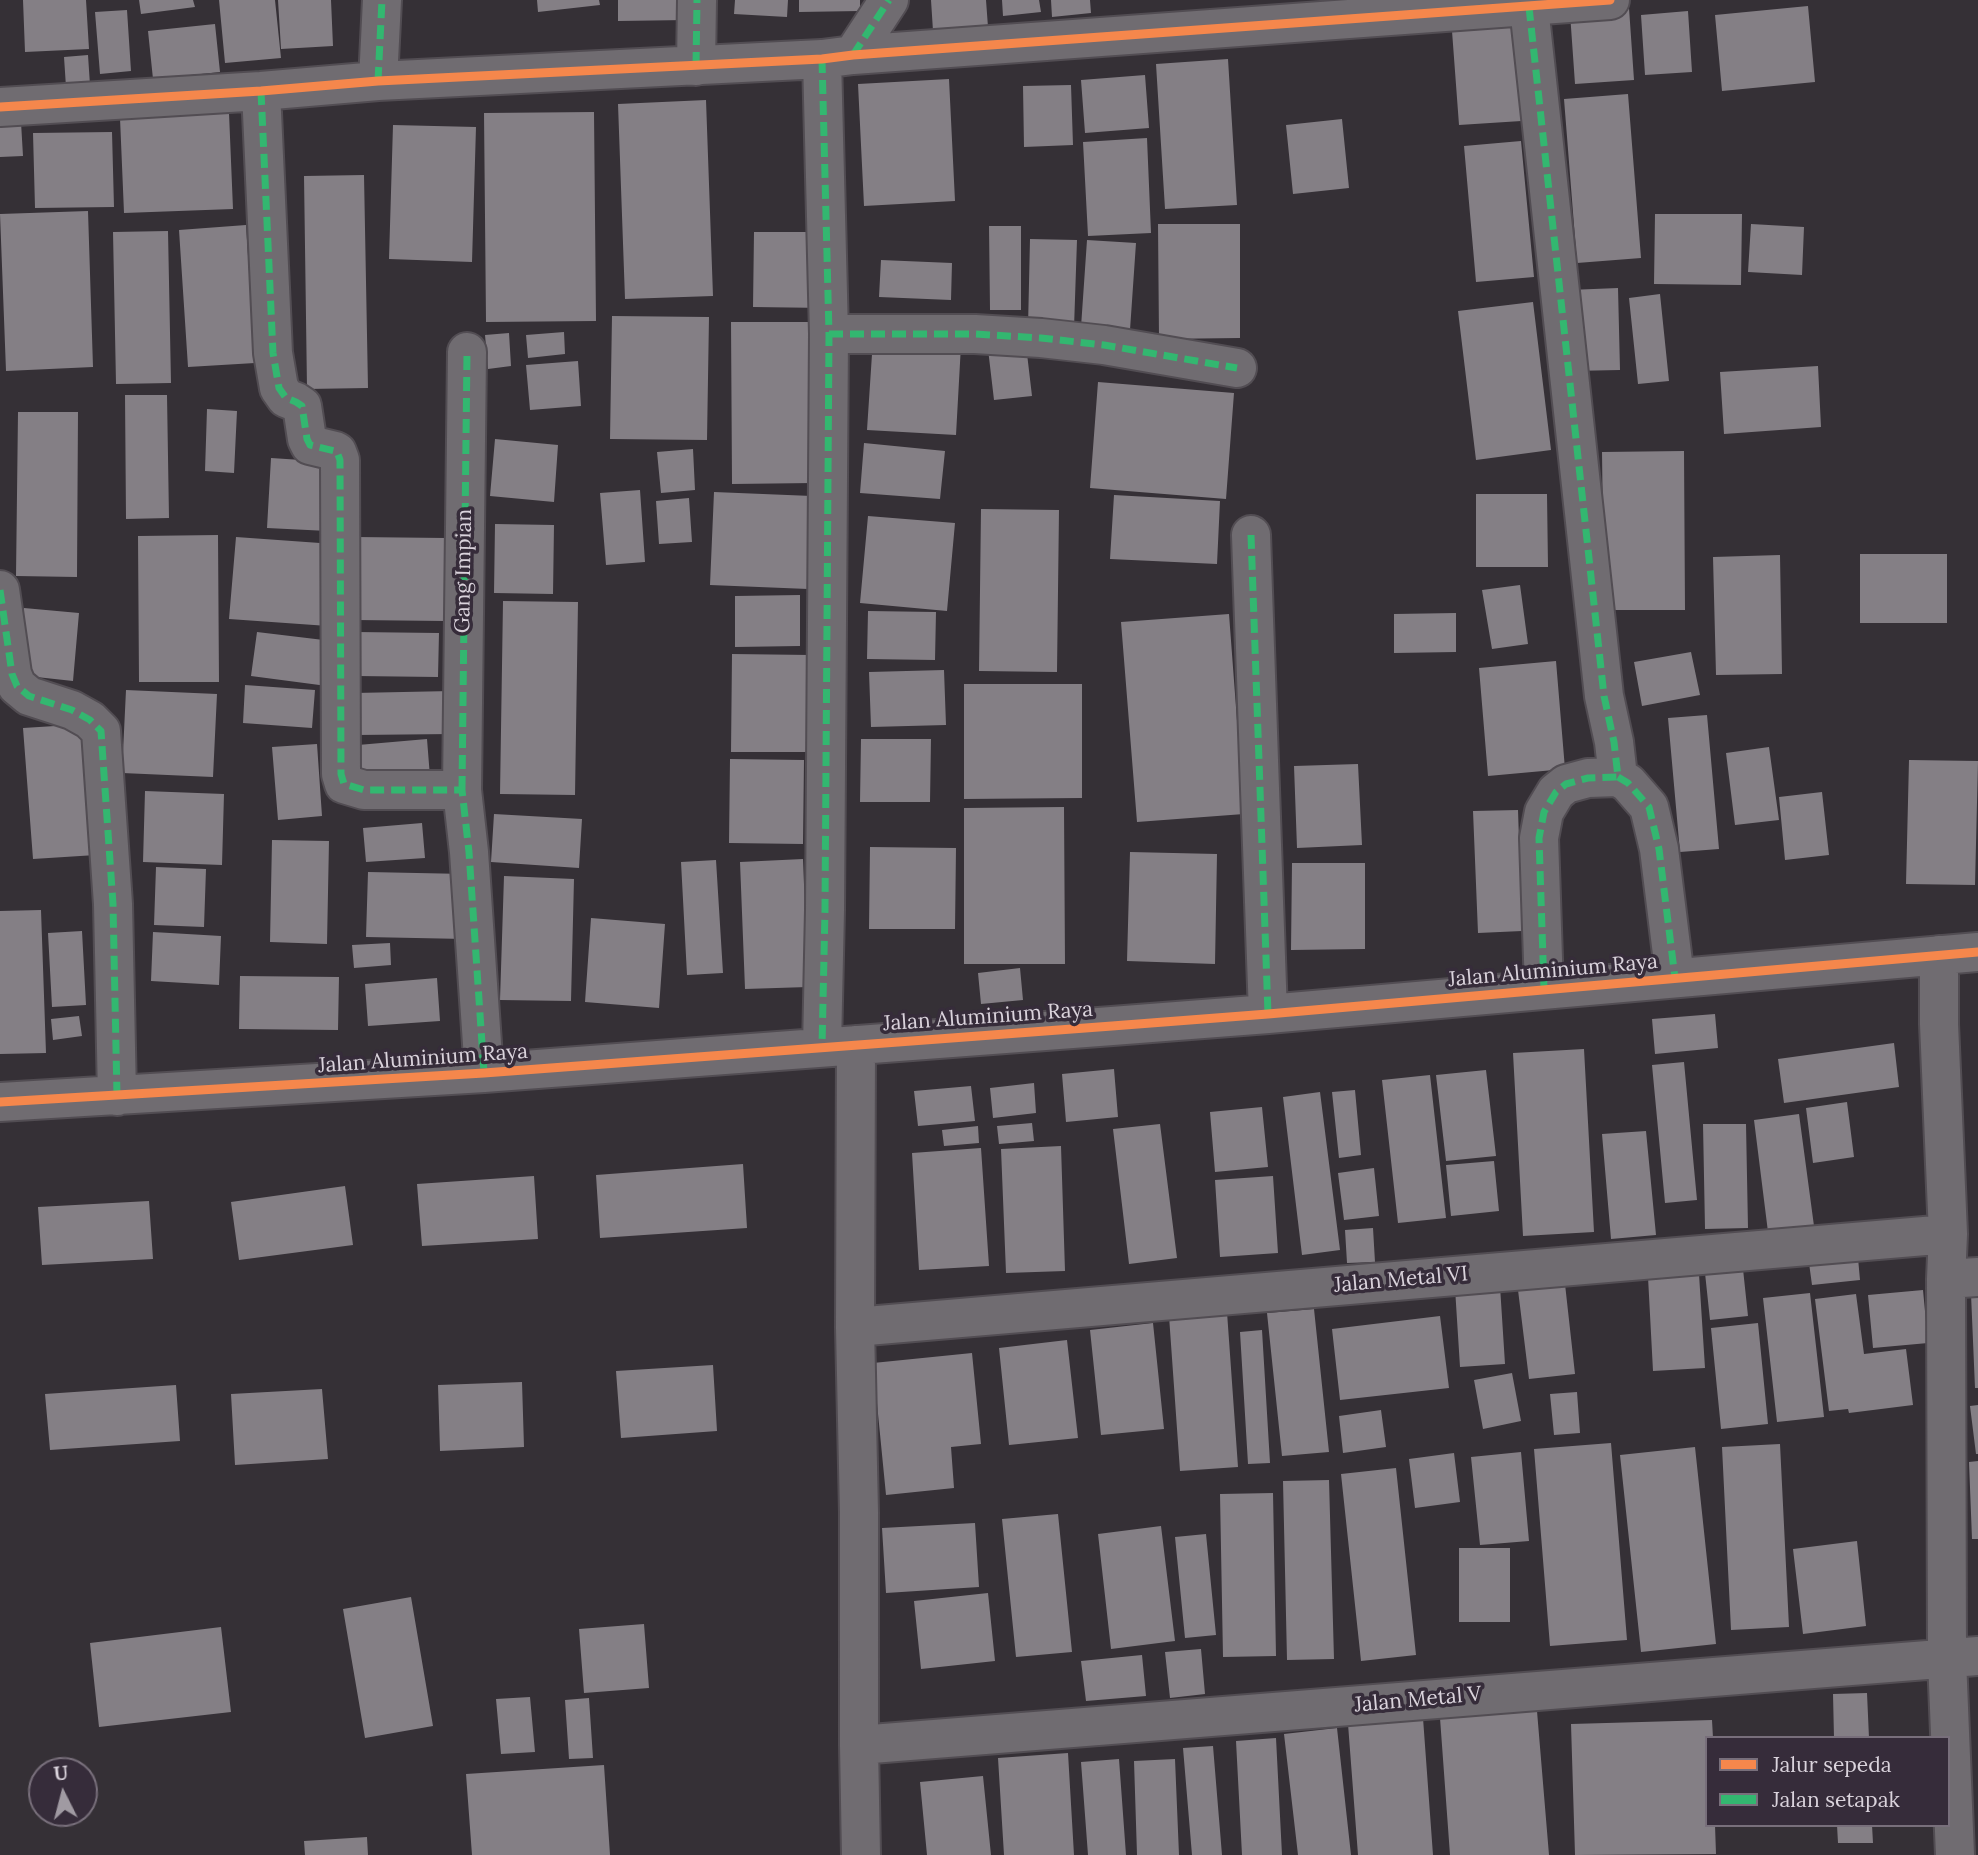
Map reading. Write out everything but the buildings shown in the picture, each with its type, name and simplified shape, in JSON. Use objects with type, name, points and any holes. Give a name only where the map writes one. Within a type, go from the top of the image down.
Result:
[{"type":"street","points":[[378,81],[382,0]]},
{"type":"street","points":[[696,66],[697,0]]},
{"type":"street","points":[[861,1855],[855,1326],[839,1046],[825,896],[829,334],[837,57],[889,0]]},
{"type":"street","points":[[0,107],[378,81],[837,57],[1521,4],[1610,0]]},
{"type":"street","points":[[1521,4],[1604,696],[1618,777]]},
{"type":"street","points":[[261,91],[273,353],[277,381],[282,396],[302,406],[310,445],[337,452],[340,460],[342,778],[344,784],[364,790],[462,790]]},
{"type":"street","points":[[829,334],[975,334],[1041,338],[1104,345],[1237,368]]},
{"type":"street","name":"Gang Impian","points":[[467,352],[462,790],[470,852],[484,1073]]},
{"type":"street","points":[[1251,534],[1268,1014]]},
{"type":"street","points":[[0,590],[12,674],[17,686],[29,696],[72,710],[90,720],[101,731],[113,904],[117,1096]]},
{"type":"street","points":[[1544,989],[1539,838],[1544,812],[1556,792],[1566,784],[1588,778],[1618,777],[1628,783],[1649,807],[1659,849],[1675,978]]},
{"type":"street","name":"Jalan Aluminium Raya","points":[[0,1102],[484,1073],[1268,1014],[1978,952]]},
{"type":"street","points":[[1939,955],[1939,1024],[1948,1234],[1962,1278],[1963,1658],[1955,1855]]},
{"type":"street","name":"Jalan Metal VI","points":[[855,1326],[1948,1234]]},
{"type":"street","name":"Jalan Metal V","points":[[859,1745],[1963,1658]]},
{"type":"marked path","points":[[378,81],[382,0]]},
{"type":"marked path","points":[[696,66],[697,0]]},
{"type":"marked path","points":[[853,55],[889,0]]},
{"type":"marked path","points":[[1529,7],[1604,696],[1618,777],[1588,778],[1566,784],[1556,792],[1544,812],[1539,838],[1544,989]]},
{"type":"marked path","points":[[822,59],[829,334],[822,1047]]},
{"type":"marked path","points":[[261,91],[273,353],[279,388],[286,398],[302,406],[310,445],[337,452],[340,460],[341,774],[344,784],[364,790],[462,790],[469,852],[484,1073]]},
{"type":"marked path","points":[[829,334],[975,334],[1041,338],[1104,345],[1237,368]]},
{"type":"marked path","points":[[462,790],[467,352]]},
{"type":"marked path","points":[[1251,535],[1268,1014]]},
{"type":"marked path","points":[[0,590],[12,674],[17,686],[29,696],[72,710],[90,720],[101,731],[113,904],[117,1096]]},
{"type":"marked path","points":[[1618,777],[1628,783],[1649,807],[1659,849],[1675,978]]},
{"type":"cycle path","points":[[0,107],[378,81],[822,59],[1610,0]]},
{"type":"cycle path","points":[[0,1102],[484,1073],[1112,1026],[1978,952]]}]
